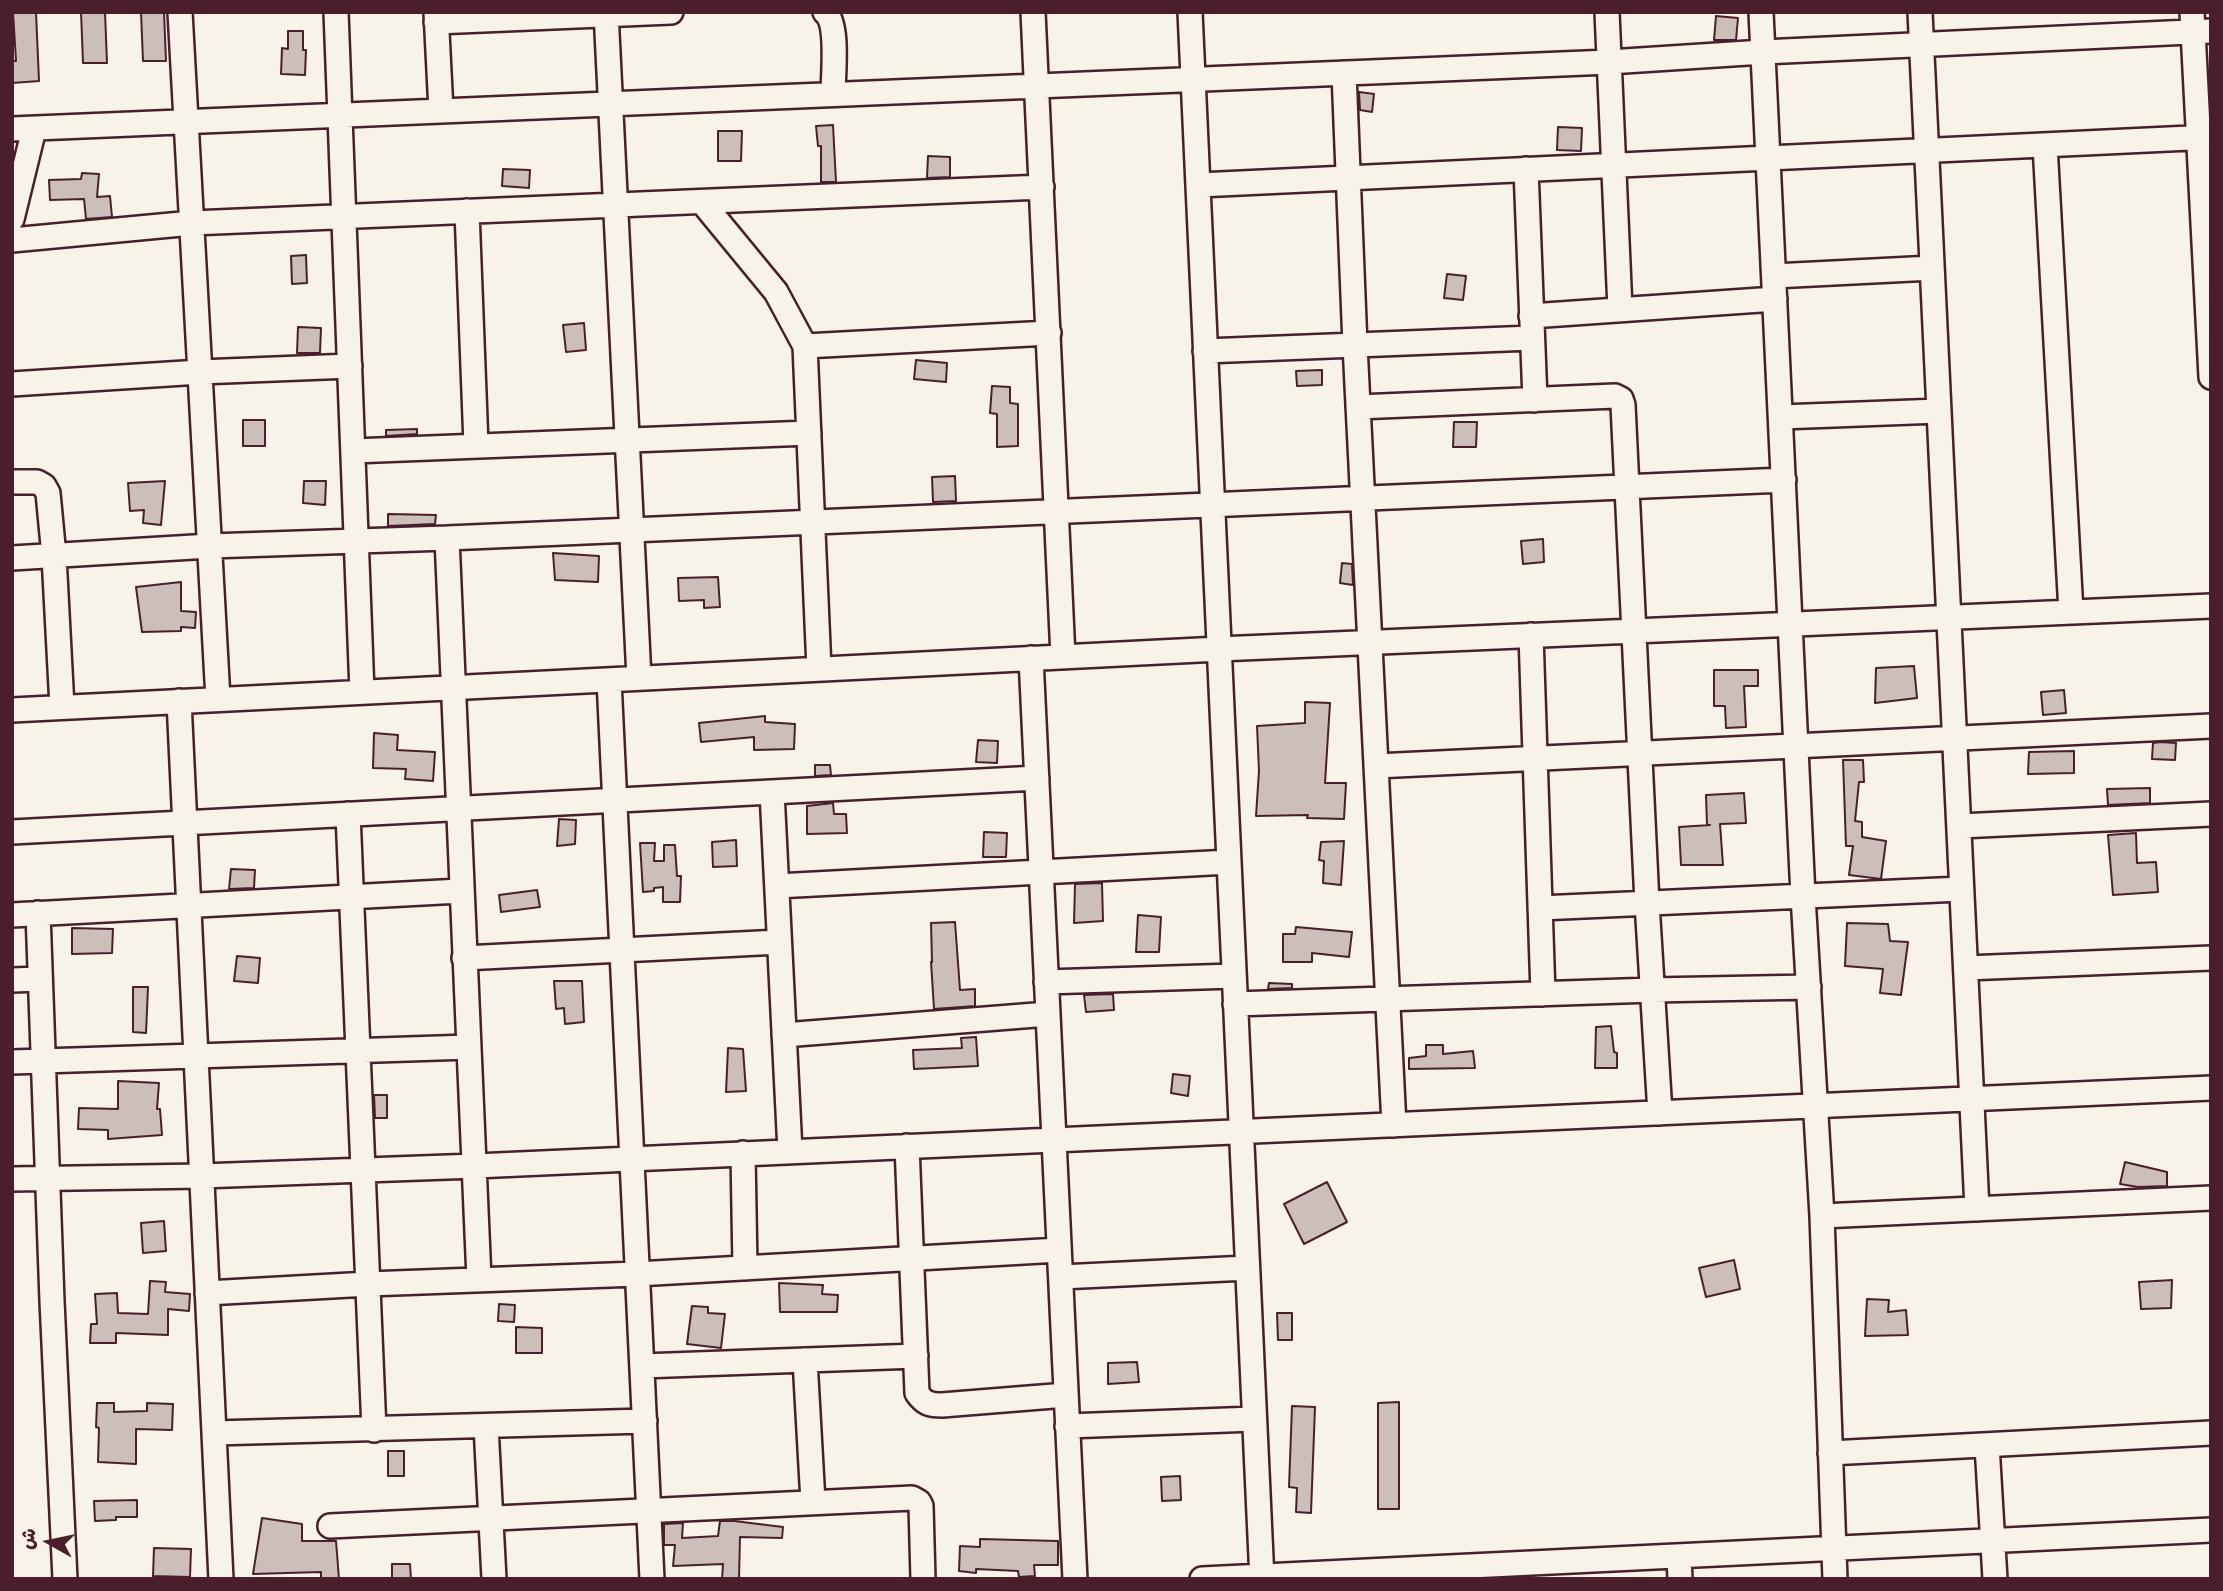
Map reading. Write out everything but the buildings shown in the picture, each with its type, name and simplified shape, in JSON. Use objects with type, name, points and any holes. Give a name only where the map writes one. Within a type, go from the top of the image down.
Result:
[{"type":"street","points":[[180,12],[218,699]]},
{"type":"street","points":[[337,12],[362,692]]},
{"type":"street","points":[[441,111],[436,17],[671,12]]},
{"type":"street","points":[[825,12],[830,17],[833,28],[833,94]]},
{"type":"street","points":[[1033,12],[1063,657]]},
{"type":"street","points":[[1190,12],[1261,1577]]},
{"type":"street","points":[[1607,12],[1620,309]]},
{"type":"street","points":[[1761,12],[1803,896],[1822,1216],[1835,1579]]},
{"type":"street","points":[[1920,12],[1977,1209]]},
{"type":"street","points":[[606,14],[639,678]]},
{"type":"street","points":[[12,219],[23,129],[1609,62],[1922,45],[2198,25],[2205,138],[2211,376]]},
{"type":"street","points":[[1344,73],[1394,1125]]},
{"type":"street","points":[[1199,185],[2205,138]]},
{"type":"street","points":[[2045,145],[2071,612]]},
{"type":"street","points":[[1526,169],[1535,400]]},
{"type":"street","points":[[12,240],[192,223],[1042,187]]},
{"type":"street","points":[[702,202],[776,292],[805,346],[819,669]]},
{"type":"street","points":[[467,211],[476,445]]},
{"type":"street","points":[[1774,276],[1932,268]]},
{"type":"street","points":[[1205,351],[1355,345],[1531,327],[1620,309],[1775,299]]},
{"type":"street","points":[[805,346],[1049,334]]},
{"type":"street","points":[[12,384],[350,366]]},
{"type":"street","points":[[1358,407],[1615,396],[1621,400],[1628,487],[1633,631],[1660,1113]]},
{"type":"street","points":[[1781,417],[1940,411]]},
{"type":"street","points":[[353,451],[809,433]]},
{"type":"street","points":[[12,558],[210,546],[1784,480]]},
{"type":"street","points":[[12,482],[37,482],[44,486],[48,493],[62,707]]},
{"type":"street","points":[[447,538],[460,891],[479,1279]]},
{"type":"street","points":[[12,710],[1219,649],[2211,606]]},
{"type":"street","points":[[1531,635],[1543,994]]},
{"type":"street","points":[[1031,658],[1075,1579]]},
{"type":"street","points":[[609,680],[652,1579]]},
{"type":"street","points":[[178,701],[220,1579]]},
{"type":"street","points":[[1376,766],[2211,726]]},
{"type":"street","points":[[12,832],[1037,778]]},
{"type":"street","points":[[772,792],[790,1151]]},
{"type":"street","points":[[348,814],[374,1430]]},
{"type":"street","points":[[1960,826],[2211,814]]},
{"type":"street","points":[[777,886],[1229,862]]},
{"type":"street","points":[[1540,908],[1961,889]]},
{"type":"street","points":[[12,915],[460,891]]},
{"type":"street","points":[[38,913],[65,1579]]},
{"type":"street","points":[[464,958],[779,942]]},
{"type":"street","points":[[1966,968],[2211,958]]},
{"type":"street","points":[[1046,982],[1233,976]]},
{"type":"street","points":[[12,980],[40,979]]},
{"type":"street","points":[[1235,1004],[1809,987]]},
{"type":"street","points":[[784,1035],[1048,1014]]},
{"type":"street","points":[[12,1062],[469,1047]]},
{"type":"street","points":[[12,1179],[201,1176],[475,1166],[2211,1088]]},
{"type":"street","points":[[907,1146],[917,1393],[930,1405],[1066,1395]]},
{"type":"street","points":[[743,1153],[745,1268]]},
{"type":"street","points":[[1822,1216],[2211,1198]]},
{"type":"street","points":[[207,1293],[637,1274],[1059,1250]]},
{"type":"street","points":[[1061,1277],[1247,1268]]},
{"type":"street","points":[[642,1366],[916,1356]]},
{"type":"street","points":[[805,1360],[813,1502]]},
{"type":"street","points":[[1068,1426],[1254,1419]]},
{"type":"street","points":[[214,1433],[645,1421]]},
{"type":"street","points":[[486,1426],[494,1579]]},
{"type":"street","points":[[1830,1453],[2211,1433]]},
{"type":"street","points":[[1987,1445],[1995,1579]]},
{"type":"street","points":[[330,1526],[912,1498],[921,1506],[923,1579]]},
{"type":"street","points":[[1202,1579],[1408,1573],[1679,1556],[2211,1530]]},
{"type":"street","points":[[1679,1556],[1680,1579]]}]
